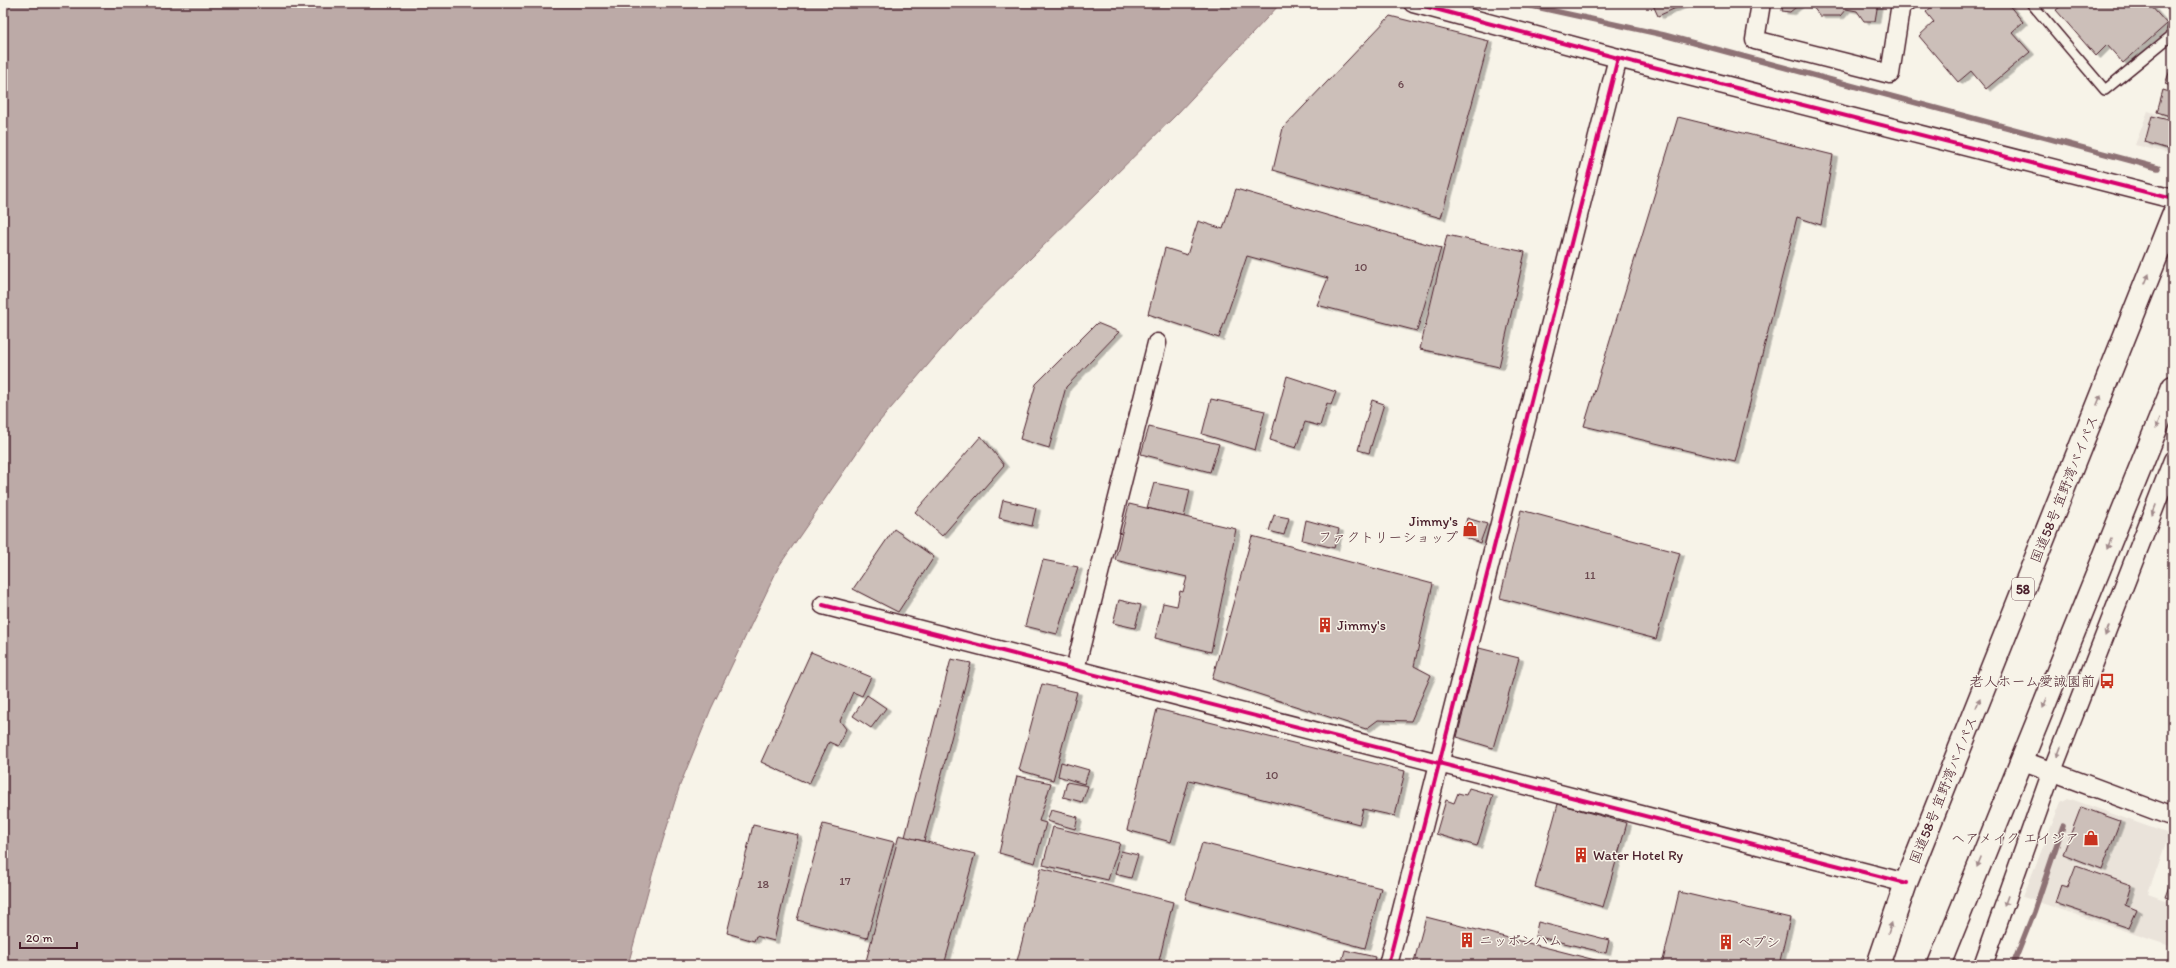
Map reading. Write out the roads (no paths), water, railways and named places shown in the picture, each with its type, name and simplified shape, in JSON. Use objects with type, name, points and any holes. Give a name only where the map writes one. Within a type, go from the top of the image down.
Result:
[{"type":"highway","name":"国道58号 宜野湾バイパス","points":[[1878,965],[1906,884],[2173,215]]},
{"type":"highway","points":[[1940,960],[2173,387]]},
{"type":"street","points":[[1413,3],[1618,58],[2173,199]]},
{"type":"street","points":[[1760,3],[1755,40],[1890,74],[1904,6]]},
{"type":"street","points":[[1388,965],[1618,58]]},
{"type":"street","points":[[1075,669],[1157,343]]},
{"type":"street","points":[[1983,965],[2052,771],[2170,480],[2173,460]]},
{"type":"street","points":[[823,605],[1440,762],[1906,884]]},
{"type":"street","points":[[2021,760],[2173,816]]},
{"type":"lane","points":[[2031,3],[2105,90],[2171,36],[2173,27]]},
{"type":"waterway","points":[[1518,3],[1664,35],[2158,168]]},
{"type":"waterway","points":[[2013,965],[2034,912],[2063,826]]},
{"type":"place","name":"Jimmy's ファクトリーショップ","points":[[1470,529]]},
{"type":"place","name":"Jimmy's","points":[[1325,625]]},
{"type":"place","name":"老人ホーム愛誠園前","points":[[2107,681]]},
{"type":"place","name":"ヘアメイク エイジア","points":[[2091,838]]},
{"type":"place","name":"Water Hotel Ry","points":[[1581,855]]},
{"type":"place","name":"ニッポンハム","points":[[1467,940]]},
{"type":"place","name":"ペプシ","points":[[1726,942]]}]
